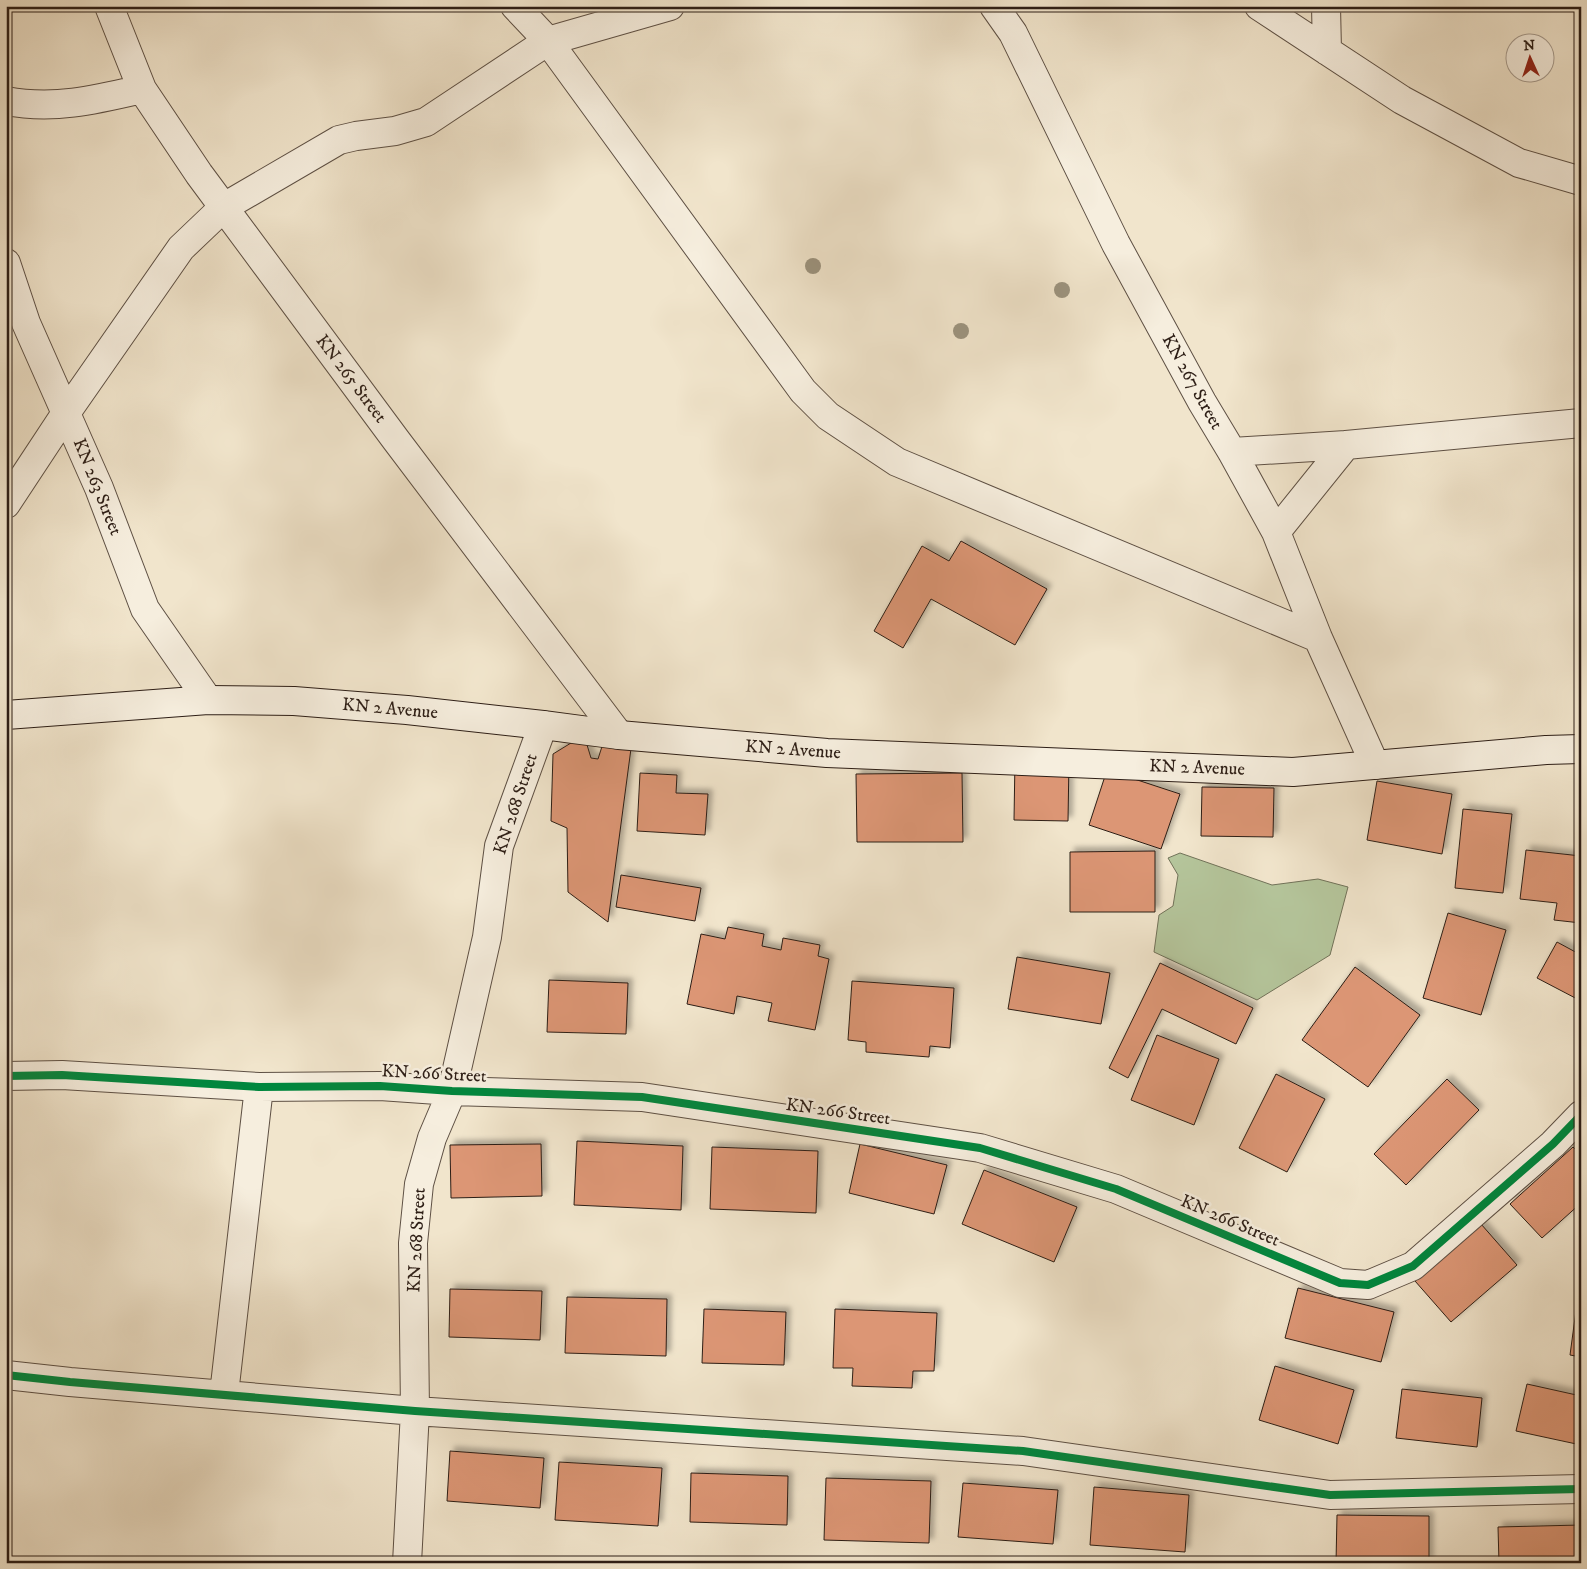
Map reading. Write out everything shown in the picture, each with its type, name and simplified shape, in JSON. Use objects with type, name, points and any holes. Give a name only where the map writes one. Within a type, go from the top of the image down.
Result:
[{"type":"street","name":"KN 265 Street","points":[[109,6],[142,89],[224,207],[390,432],[619,736]]},
{"type":"street","points":[[515,6],[548,41],[803,391],[828,416],[897,462],[1318,638]]},
{"type":"street","points":[[6,504],[66,413],[181,248],[224,207],[338,140],[395,131],[426,122],[548,41],[670,6]]},
{"type":"street","name":"KN 267 Street","points":[[994,6],[1013,33],[1116,244],[1202,402],[1276,532],[1318,638],[1375,765]]},
{"type":"street","points":[[1259,6],[1402,100],[1520,162],[1581,181]]},
{"type":"street","points":[[1326,6],[1327,51]]},
{"type":"street","points":[[6,101],[71,104],[142,89]]},
{"type":"street","name":"KN 263 Street","points":[[6,263],[26,323],[99,488],[145,609],[208,700]]},
{"type":"street","points":[[1232,452],[1581,423]]},
{"type":"street","points":[[1276,532],[1346,444]]},
{"type":"street","name":"KN 2 Avenue","points":[[6,715],[208,700],[294,701],[407,710],[542,725],[619,736],[827,753],[1294,772],[1546,750],[1581,749]]},
{"type":"street","name":"KN 268 Street","points":[[407,1563],[414,1411],[413,1243],[419,1184],[432,1138],[452,1091],[487,936],[498,846],[542,725]]},
{"type":"street","name":"KN 266 Street","points":[[6,1076],[62,1075],[258,1087],[380,1086],[452,1091],[642,1097],[980,1148],[1116,1189],[1340,1283],[1368,1285],[1413,1266],[1553,1144],[1581,1116]]},
{"type":"street","points":[[224,1394],[258,1087]]},
{"type":"street","points":[[6,1374],[70,1382],[414,1411],[1022,1451],[1330,1494],[1581,1489]]},
{"type":"green space","points":[[1180,853],[1272,885],[1318,879],[1348,887],[1330,955],[1257,1000],[1154,952],[1159,915],[1173,906],[1178,875],[1168,858]]},
{"type":"building","points":[[961,541],[1047,589],[1015,645],[931,599],[903,648],[874,631],[922,546],[949,561]]},
{"type":"building","points":[[584,735],[591,758],[598,759],[605,737],[632,741],[608,922],[568,892],[567,828],[551,821],[553,754]]},
{"type":"building","points":[[1015,759],[1069,760],[1068,821],[1014,820]]},
{"type":"building","points":[[1107,770],[1180,794],[1161,849],[1089,825]]},
{"type":"building","points":[[640,773],[677,775],[676,793],[708,794],[705,835],[637,831]]},
{"type":"building","points":[[962,773],[963,842],[857,842],[856,774]]},
{"type":"building","points":[[1377,781],[1452,794],[1442,854],[1367,840]]},
{"type":"building","points":[[1202,787],[1274,788],[1273,837],[1201,836]]},
{"type":"building","points":[[1463,809],[1512,814],[1503,893],[1455,888]]},
{"type":"building","points":[[1526,850],[1581,856],[1581,923],[1554,920],[1557,903],[1520,899]]},
{"type":"building","points":[[1155,851],[1155,912],[1070,912],[1070,852]]},
{"type":"building","points":[[621,875],[701,888],[695,921],[616,907]]},
{"type":"building","points":[[1448,913],[1506,930],[1481,1015],[1423,998]]},
{"type":"building","points":[[728,927],[764,934],[762,946],[781,950],[783,938],[820,945],[818,956],[829,959],[815,1030],[768,1021],[772,1003],[737,996],[734,1014],[687,1004],[701,934],[725,939]]},
{"type":"building","points":[[1557,942],[1581,955],[1581,1001],[1537,978]]},
{"type":"building","points":[[1017,957],[1110,973],[1101,1024],[1008,1009]]},
{"type":"building","points":[[1160,963],[1253,1008],[1236,1044],[1162,1009],[1128,1078],[1109,1068]]},
{"type":"building","points":[[1355,967],[1420,1015],[1368,1087],[1302,1040]]},
{"type":"building","points":[[549,980],[628,983],[626,1034],[547,1032]]},
{"type":"building","points":[[852,981],[954,988],[950,1048],[930,1046],[929,1057],[866,1052],[866,1042],[848,1040]]},
{"type":"building","points":[[1157,1035],[1219,1059],[1194,1125],[1131,1100]]},
{"type":"building","points":[[1276,1074],[1325,1099],[1287,1172],[1239,1148]]},
{"type":"building","points":[[1447,1079],[1479,1110],[1406,1185],[1374,1154]]},
{"type":"building","points":[[577,1141],[683,1146],[681,1210],[574,1205]]},
{"type":"building","points":[[541,1144],[542,1196],[451,1198],[450,1145]]},
{"type":"building","points":[[860,1144],[947,1165],[934,1214],[849,1193]]},
{"type":"building","points":[[712,1147],[818,1151],[816,1213],[710,1209]]},
{"type":"building","points":[[1573,1147],[1581,1155],[1581,1203],[1542,1238],[1510,1204]]},
{"type":"building","points":[[984,1170],[1077,1207],[1054,1262],[962,1224]]},
{"type":"building","points":[[1481,1224],[1517,1265],[1451,1322],[1415,1281]]},
{"type":"building","points":[[1581,1273],[1581,1357],[1570,1355]]},
{"type":"building","points":[[1298,1288],[1394,1312],[1381,1362],[1285,1338]]},
{"type":"building","points":[[450,1289],[542,1291],[540,1340],[449,1337]]},
{"type":"building","points":[[567,1297],[667,1299],[666,1356],[565,1353]]},
{"type":"building","points":[[704,1309],[786,1312],[784,1365],[702,1363]]},
{"type":"building","points":[[835,1309],[937,1313],[934,1371],[913,1371],[912,1388],[852,1386],[853,1368],[833,1368]]},
{"type":"building","points":[[1275,1366],[1354,1390],[1338,1444],[1259,1420]]},
{"type":"building","points":[[1527,1384],[1581,1396],[1581,1445],[1516,1431]]},
{"type":"building","points":[[1402,1389],[1482,1398],[1477,1447],[1396,1438]]},
{"type":"building","points":[[450,1451],[544,1458],[540,1508],[447,1501]]},
{"type":"building","points":[[559,1462],[662,1468],[658,1526],[555,1520]]},
{"type":"building","points":[[691,1473],[788,1476],[787,1525],[690,1522]]},
{"type":"building","points":[[826,1478],[931,1481],[929,1543],[824,1540]]},
{"type":"building","points":[[963,1483],[1058,1490],[1053,1544],[958,1537]]},
{"type":"building","points":[[1094,1487],[1189,1495],[1185,1552],[1090,1545]]},
{"type":"building","points":[[1337,1515],[1429,1516],[1429,1563],[1336,1563]]},
{"type":"building","points":[[1581,1525],[1581,1563],[1499,1563],[1498,1527]]},
{"type":"cycle path","points":[[6,1076],[62,1075],[259,1087],[380,1086],[452,1091],[642,1097],[980,1148],[1116,1189],[1340,1283],[1368,1285],[1413,1266],[1553,1144],[1581,1115]]},
{"type":"cycle path","points":[[6,1375],[415,1411],[1023,1451],[1330,1495],[1581,1489]]}]
